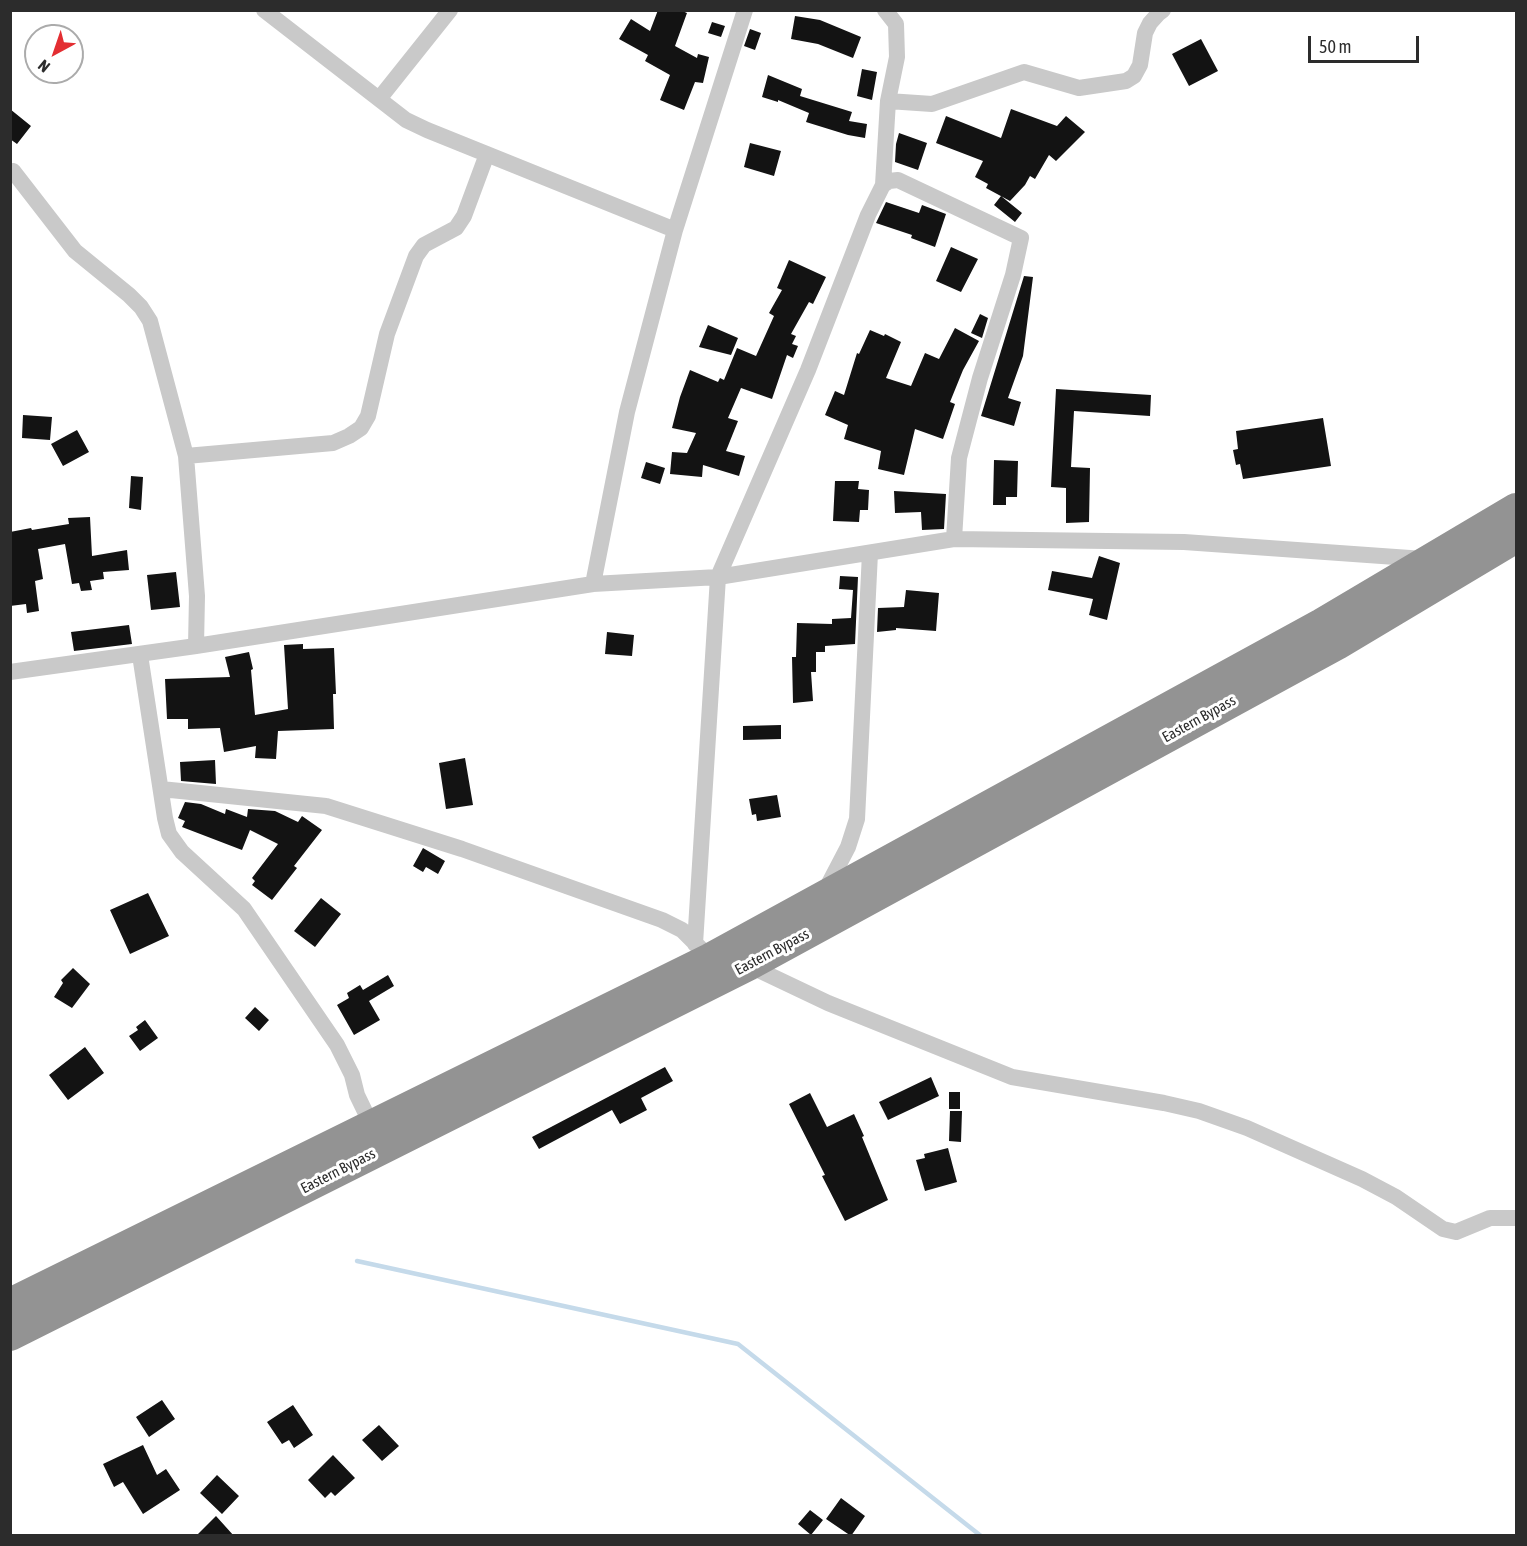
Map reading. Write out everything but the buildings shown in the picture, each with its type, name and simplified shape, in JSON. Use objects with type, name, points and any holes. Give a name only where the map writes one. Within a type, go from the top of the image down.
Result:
[{"type":"highway","name":"Eastern Bypass","points":[[10,1304],[371,1124],[703,951],[823,895],[1322,624],[1516,509]]},
{"type":"highway","name":"Eastern Bypass","points":[[10,1335],[748,965],[1337,644],[1516,537]]},
{"type":"street","points":[[264,10],[416,125],[675,230]]},
{"type":"street","points":[[379,99],[450,10]]},
{"type":"street","points":[[593,584],[627,412],[675,230],[745,10]]},
{"type":"street","points":[[703,951],[718,577],[808,370],[868,215],[883,185],[888,101],[897,57],[896,24],[885,10]]},
{"type":"street","points":[[888,101],[932,104],[1024,72],[1078,88],[1126,81],[1134,76],[1140,65],[1145,33],[1150,23],[1163,10]]},
{"type":"street","points":[[186,456],[333,443],[350,436],[361,428],[368,416],[387,334],[417,256],[424,245],[456,228],[464,216],[487,154]]},
{"type":"street","points":[[13,171],[75,251],[129,295],[150,321],[186,456],[197,596],[196,646]]},
{"type":"street","points":[[883,185],[889,181],[898,180],[1021,238],[1013,275],[980,378],[958,458],[954,539]]},
{"type":"street","points":[[10,672],[140,655],[593,584],[718,577],[954,539],[1184,542],[1432,560]]},
{"type":"street","points":[[823,895],[848,847],[857,819],[870,553]]},
{"type":"street","points":[[140,655],[160,789],[170,834],[182,852],[244,909],[337,1045],[352,1075],[357,1095],[371,1124]]},
{"type":"street","points":[[160,789],[326,806],[462,849],[662,920],[682,930],[703,951]]},
{"type":"street","points":[[748,965],[828,1003],[1012,1077],[1164,1103],[1199,1111],[1247,1128],[1362,1179],[1396,1197],[1443,1229],[1456,1232],[1490,1218],[1516,1218]]},
{"type":"waterway","points":[[357,1261],[738,1344],[981,1536]]}]
